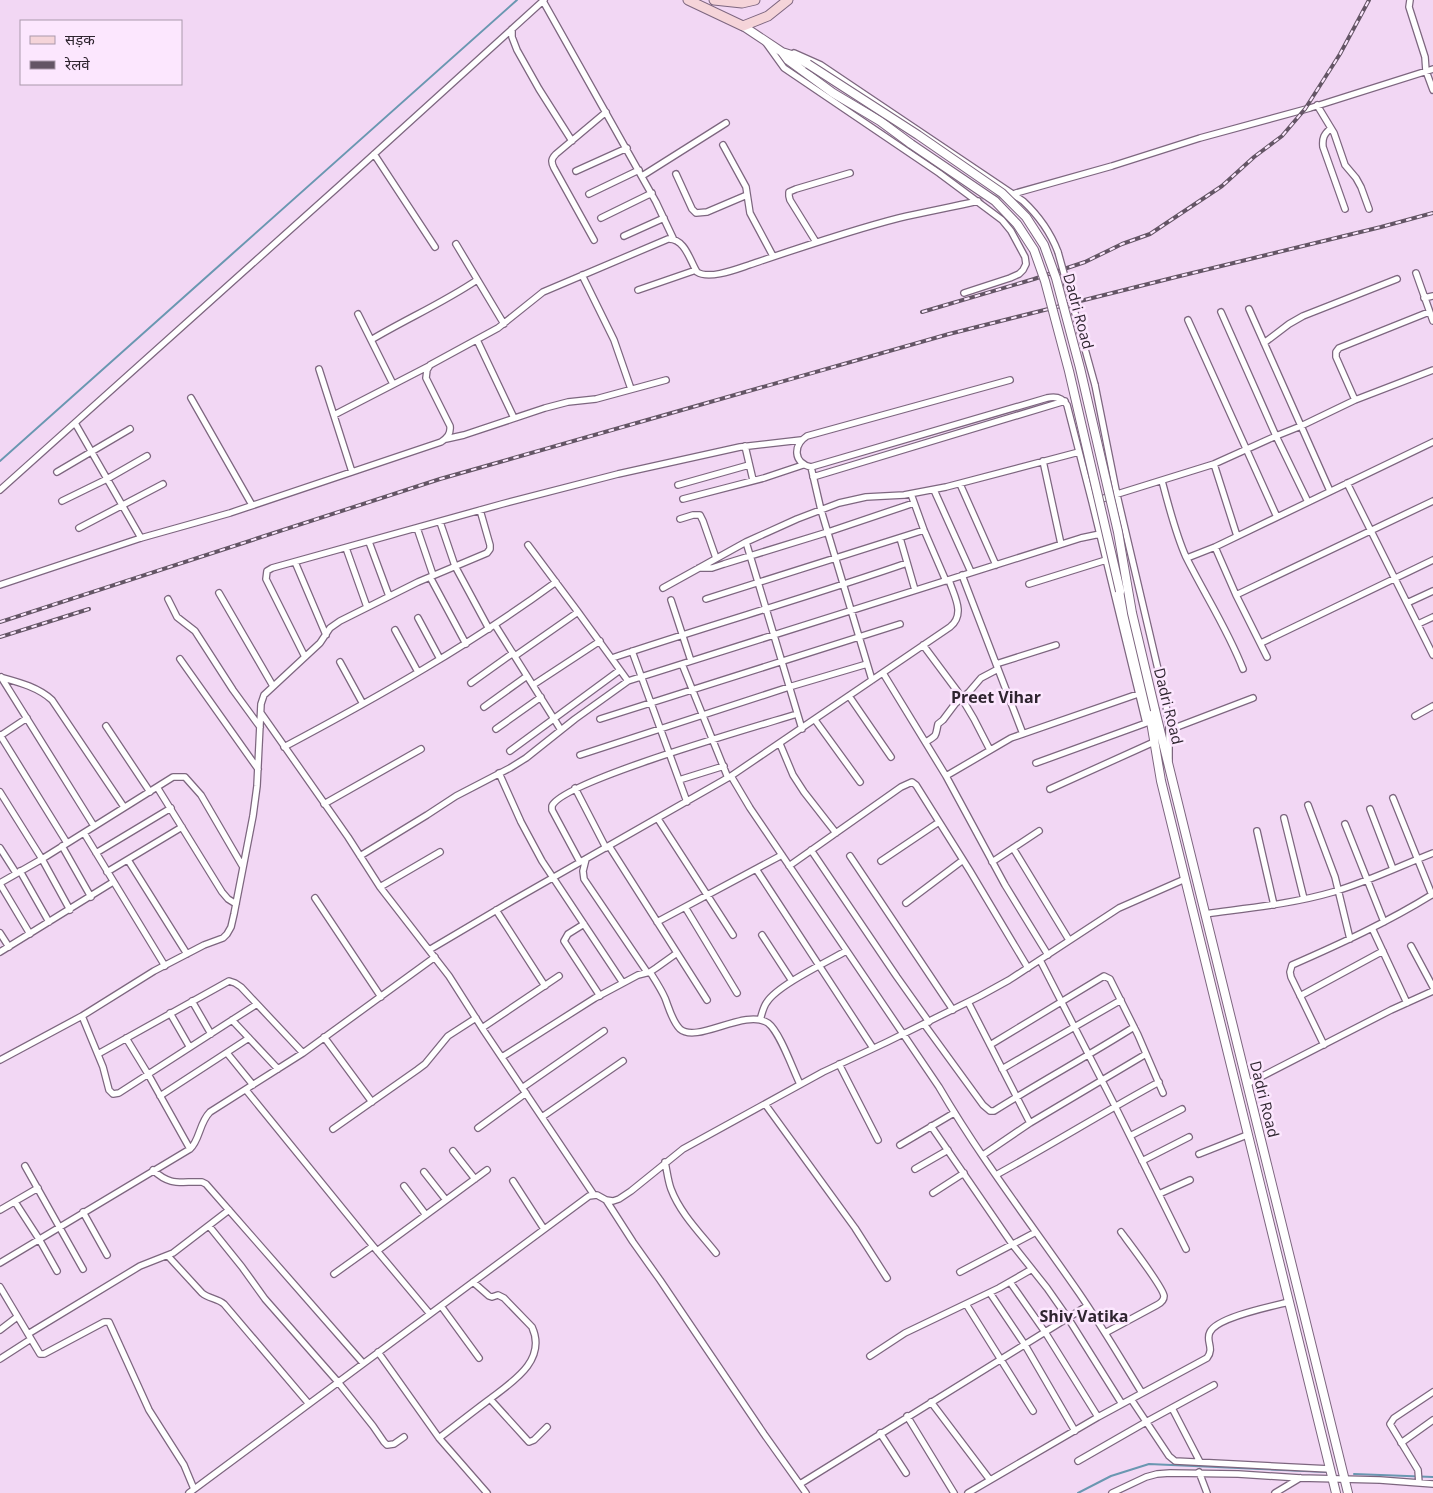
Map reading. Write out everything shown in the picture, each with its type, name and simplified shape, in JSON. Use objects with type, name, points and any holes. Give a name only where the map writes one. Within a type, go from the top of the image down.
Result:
[{"type":"main road","name":"Dadri Road","points":[[688,0],[744,26]]},
{"type":"main road","points":[[714,0],[742,3],[755,0]]},
{"type":"main road","points":[[744,26],[768,16],[788,0]]},
{"type":"street","points":[[0,490],[544,0],[652,193],[673,238],[682,244],[696,270],[701,274],[728,272],[816,242],[899,218],[978,201]]},
{"type":"street","points":[[1410,0],[1409,7],[1430,70],[1433,90]]},
{"type":"street","name":"Dadri Road","points":[[744,26],[782,52],[795,56],[918,135],[1002,193],[1026,217],[1044,245],[1056,278],[1080,368],[1118,532],[1132,613],[1348,1493]]},
{"type":"street","points":[[512,29],[512,37],[517,50],[572,141]]},
{"type":"street","points":[[764,40],[784,68],[978,201],[1002,220],[1011,231],[1025,257],[1026,264],[1023,270],[1018,274],[964,293]]},
{"type":"street","points":[[773,46],[806,57],[821,65],[1023,201],[1042,220],[1053,239],[1095,385],[1117,495],[1165,700],[1169,730],[1170,767]]},
{"type":"street","name":"Dadri Road","points":[[782,52],[788,60],[833,93],[880,121],[995,201],[1017,224],[1034,250],[1045,281],[1069,371],[1149,710],[1148,722],[1154,742],[1161,781],[1336,1493]]},
{"type":"street","points":[[1016,193],[1430,70]]},
{"type":"street","points":[[1317,105],[1331,128],[1345,165],[1358,182],[1369,208]]},
{"type":"street","points":[[594,240],[551,163],[553,157],[606,112]]},
{"type":"street","points":[[590,194],[640,173],[726,123]]},
{"type":"street","points":[[1331,128],[1325,132],[1322,138],[1323,148],[1345,209]]},
{"type":"street","points":[[723,145],[743,181],[750,212],[772,256]]},
{"type":"street","points":[[576,171],[627,148]]},
{"type":"street","points":[[374,154],[435,247]]},
{"type":"street","points":[[816,242],[790,200],[789,192],[850,173]]},
{"type":"street","points":[[676,174],[696,213],[707,212],[747,195]]},
{"type":"street","points":[[601,218],[652,193]]},
{"type":"street","points":[[624,236],[664,218]]},
{"type":"street","points":[[334,415],[504,324],[543,292],[668,238],[673,238]]},
{"type":"street","points":[[456,244],[504,324]]},
{"type":"street","points":[[638,290],[696,270]]},
{"type":"street","points":[[1416,273],[1433,321]]},
{"type":"street","points":[[582,275],[614,340],[632,390]]},
{"type":"street","points":[[1264,343],[1303,316],[1396,279]]},
{"type":"street","points":[[371,340],[390,328],[442,302],[477,280]]},
{"type":"street","points":[[1424,298],[1433,296]]},
{"type":"street","points":[[1249,309],[1330,492]]},
{"type":"street","points":[[1221,312],[1276,436],[1308,502]]},
{"type":"street","points":[[1355,400],[1336,357],[1338,348],[1429,312]]},
{"type":"street","points":[[358,314],[393,384]]},
{"type":"street","points":[[1188,320],[1277,517]]},
{"type":"street","points":[[476,340],[514,418]]},
{"type":"street","points":[[430,365],[426,378],[450,426],[449,435],[446,439]]},
{"type":"street","points":[[319,369],[352,472]]},
{"type":"street","points":[[1092,502],[1214,464],[1355,400],[1433,370]]},
{"type":"street","points":[[0,585],[141,538],[230,513],[446,439],[514,418],[568,402],[596,399],[666,380]]},
{"type":"street","points":[[803,465],[799,460],[797,451],[802,440],[807,436],[1010,380]]},
{"type":"street","points":[[683,499],[803,465],[811,467],[1053,396],[1065,401],[1100,534],[1138,694],[1148,722],[1036,764]]},
{"type":"street","points":[[191,398],[252,505]]},
{"type":"street","points":[[813,477],[1065,401]]},
{"type":"street","points":[[75,423],[141,538]]},
{"type":"street","points":[[57,472],[130,429]]},
{"type":"street","points":[[305,657],[266,579],[267,571],[272,568],[618,474],[745,446],[802,440]]},
{"type":"street","points":[[1187,558],[1215,547],[1433,442]]},
{"type":"street","points":[[745,446],[753,480]]},
{"type":"street","points":[[663,588],[746,542],[821,510],[855,498],[911,494],[934,490],[1079,452]]},
{"type":"street","points":[[62,501],[107,479],[147,456]]},
{"type":"street","points":[[1043,461],[1061,544]]},
{"type":"street","points":[[1214,464],[1237,536]]},
{"type":"street","points":[[678,484],[749,465]]},
{"type":"street","points":[[811,467],[821,510],[872,680]]},
{"type":"street","points":[[1162,481],[1169,508],[1187,558],[1227,631],[1243,670]]},
{"type":"street","points":[[1347,483],[1433,654]]},
{"type":"street","points":[[79,528],[163,484]]},
{"type":"street","points":[[960,484],[996,564]]},
{"type":"street","points":[[934,490],[971,572]]},
{"type":"street","points":[[429,950],[586,858],[730,777],[950,627],[957,620],[958,609],[924,530],[911,494]]},
{"type":"street","points":[[1236,595],[1433,501]]},
{"type":"street","points":[[697,568],[712,568],[914,503]]},
{"type":"street","points":[[0,1060],[82,1016],[165,966],[204,945],[223,938],[227,934],[231,927],[253,816],[258,769],[260,713],[264,695],[320,643],[334,624],[367,606],[484,554],[490,549],[480,510]]},
{"type":"street","points":[[680,520],[693,515],[700,515],[716,558]]},
{"type":"street","points":[[440,522],[455,566],[489,629]]},
{"type":"street","points":[[416,528],[432,576],[466,644]]},
{"type":"street","points":[[706,599],[924,530]]},
{"type":"street","points":[[360,856],[427,816],[456,796],[526,758],[628,681],[996,564],[1100,534]]},
{"type":"street","points":[[900,538],[914,590]]},
{"type":"street","points":[[369,542],[389,596]]},
{"type":"street","points":[[746,542],[802,729]]},
{"type":"street","points":[[528,546],[628,681]]},
{"type":"street","points":[[1215,547],[1236,595],[1268,657]]},
{"type":"street","points":[[346,548],[367,606]]},
{"type":"street","points":[[1029,584],[1106,560]]},
{"type":"street","points":[[1261,643],[1433,560]]},
{"type":"street","points":[[295,562],[326,635]]},
{"type":"street","points":[[612,658],[907,564]]},
{"type":"street","points":[[962,575],[1023,734]]},
{"type":"street","points":[[284,747],[364,704],[466,644],[556,582]]},
{"type":"street","points":[[1407,603],[1433,591]]},
{"type":"street","points":[[219,594],[273,686]]},
{"type":"street","points":[[168,599],[177,617],[195,631],[232,690],[260,727]]},
{"type":"street","points":[[671,600],[691,661]]},
{"type":"street","points":[[471,684],[578,612]]},
{"type":"street","points":[[1418,624],[1433,617]]},
{"type":"street","points":[[418,618],[440,659]]},
{"type":"street","points":[[600,719],[900,624]]},
{"type":"street","points":[[495,625],[561,730]]},
{"type":"street","points":[[395,630],[418,672]]},
{"type":"street","points":[[533,685],[600,641]]},
{"type":"street","points":[[923,645],[961,697],[990,750]]},
{"type":"street","points":[[926,742],[935,736],[938,731],[938,724],[947,713],[981,678],[997,667],[1056,645]]},
{"type":"street","points":[[632,651],[687,802]]},
{"type":"street","points":[[180,659],[258,769]]},
{"type":"street","points":[[340,662],[364,704]]},
{"type":"street","points":[[682,664],[730,777],[902,1035],[939,1087],[982,1155],[1087,1306],[1142,1393]]},
{"type":"street","points":[[580,755],[789,687],[867,664]]},
{"type":"street","points":[[510,751],[620,670]]},
{"type":"street","points":[[883,672],[946,776],[992,862],[1048,955]]},
{"type":"street","points":[[484,707],[528,676]]},
{"type":"street","points":[[1,677],[94,826]]},
{"type":"street","points":[[1,677],[39,691],[52,700],[124,808]]},
{"type":"street","points":[[946,776],[1011,738],[1138,694]]},
{"type":"street","points":[[849,696],[890,757]]},
{"type":"street","points":[[496,729],[541,698]]},
{"type":"street","points":[[1169,730],[1253,698]]},
{"type":"street","points":[[1415,716],[1433,706]]},
{"type":"street","points":[[260,713],[380,887],[449,976],[594,1195],[606,1200],[612,1201],[624,1196],[682,1149],[800,1084],[927,1023],[1009,980],[1120,908],[1185,879]]},
{"type":"street","points":[[580,862],[556,818],[552,806],[555,801],[575,788],[609,774],[797,714]]},
{"type":"street","points":[[27,718],[0,735],[65,844],[91,897]]},
{"type":"street","points":[[815,720],[860,782]]},
{"type":"street","points":[[106,726],[150,792]]},
{"type":"street","points":[[1050,789],[1154,742]]},
{"type":"street","points":[[780,744],[797,781],[836,833]]},
{"type":"street","points":[[324,804],[421,749]]},
{"type":"street","points":[[679,780],[724,766]]},
{"type":"street","points":[[499,773],[521,822],[552,878],[623,983]]},
{"type":"street","points":[[30,934],[0,884],[173,777],[185,778],[201,795],[243,868]]},
{"type":"street","points":[[789,866],[901,787],[912,782],[916,785],[963,860],[1028,968]]},
{"type":"street","points":[[157,786],[225,896],[236,904]]},
{"type":"street","points":[[575,788],[607,847],[708,1000]]},
{"type":"street","points":[[0,792],[42,859],[70,910]]},
{"type":"street","points":[[1324,1044],[1290,972],[1292,965],[1406,911],[1433,894],[1393,798]]},
{"type":"street","points":[[1308,804],[1339,890],[1350,939]]},
{"type":"street","points":[[96,853],[171,808]]},
{"type":"street","points":[[1370,809],[1393,869]]},
{"type":"street","points":[[1284,818],[1304,899]]},
{"type":"street","points":[[658,819],[733,935]]},
{"type":"street","points":[[881,861],[939,822]]},
{"type":"street","points":[[1345,824],[1384,922]]},
{"type":"street","points":[[107,872],[182,827]]},
{"type":"street","points":[[992,862],[1040,831]]},
{"type":"street","points":[[1257,831],[1274,904]]},
{"type":"street","points":[[84,832],[165,966]]},
{"type":"street","points":[[0,848],[18,872],[49,922]]},
{"type":"street","points":[[1013,848],[1070,940]]},
{"type":"street","points":[[811,850],[987,1109],[994,1111],[1016,1096],[1134,1027]]},
{"type":"street","points":[[380,887],[440,852]]},
{"type":"street","points":[[1206,914],[1304,899],[1339,890],[1433,853]]},
{"type":"street","points":[[657,922],[782,855]]},
{"type":"street","points":[[850,856],[953,1010]]},
{"type":"street","points":[[586,858],[583,870],[586,883],[664,997],[675,1023],[688,1033],[750,1020],[760,1020],[768,1023],[779,1036],[800,1084]]},
{"type":"street","points":[[128,860],[187,954]]},
{"type":"street","points":[[906,903],[963,860]]},
{"type":"street","points":[[756,869],[873,1048]]},
{"type":"street","points":[[0,952],[113,882]]},
{"type":"street","points":[[315,898],[381,997]]},
{"type":"street","points":[[685,908],[736,994]]},
{"type":"street","points":[[496,910],[545,986]]},
{"type":"street","points":[[584,924],[568,934],[564,941],[600,996]]},
{"type":"street","points":[[1372,928],[1407,1003]]},
{"type":"street","points":[[0,933],[8,947]]},
{"type":"street","points":[[762,935],[792,982]]},
{"type":"street","points":[[1247,1084],[1433,989],[1411,946]]},
{"type":"street","points":[[760,1020],[767,1002],[775,993],[846,951]]},
{"type":"street","points":[[1300,996],[1383,951]]},
{"type":"street","points":[[502,1057],[600,996],[638,975],[648,972],[677,953]]},
{"type":"street","points":[[0,1262],[190,1148],[195,1142],[205,1117],[217,1107],[303,1053],[435,957]]},
{"type":"street","points":[[1040,960],[1186,1249]]},
{"type":"street","points":[[482,1028],[559,976]]},
{"type":"street","points":[[990,1045],[1104,976],[1110,980],[1121,1000],[1163,1093]]},
{"type":"street","points":[[98,1054],[229,981],[238,985],[303,1053]]},
{"type":"street","points":[[1002,1069],[1121,1000]]},
{"type":"street","points":[[192,1001],[211,1034]]},
{"type":"street","points":[[968,1002],[1030,1123]]},
{"type":"street","points":[[82,1016],[106,1073],[109,1090],[113,1094],[118,1093],[257,1004]]},
{"type":"street","points":[[170,1013],[189,1046]]},
{"type":"street","points":[[333,1129],[425,1064],[448,1036],[476,1018]]},
{"type":"street","points":[[232,1020],[278,1069]]},
{"type":"street","points":[[478,1128],[524,1090],[604,1031]]},
{"type":"street","points":[[126,1038],[190,1148]]},
{"type":"street","points":[[160,1096],[249,1038]]},
{"type":"street","points":[[324,1038],[372,1102]]},
{"type":"street","points":[[227,1053],[253,1085]]},
{"type":"street","points":[[982,1155],[1030,1123],[1146,1054]]},
{"type":"street","points":[[542,1117],[623,1061]]},
{"type":"street","points":[[839,1064],[878,1140]]},
{"type":"street","points":[[996,1175],[1159,1082]]},
{"type":"street","points":[[246,1090],[430,1314]]},
{"type":"street","points":[[765,1104],[855,1228],[887,1278]]},
{"type":"street","points":[[1130,1136],[1182,1109]]},
{"type":"street","points":[[900,1146],[954,1113]]},
{"type":"street","points":[[931,1126],[1012,1244],[1068,1318],[1122,1404]]},
{"type":"street","points":[[1199,1154],[1248,1135]]},
{"type":"street","points":[[1142,1161],[1188,1137]]},
{"type":"street","points":[[915,1170],[948,1150]]},
{"type":"street","points":[[453,1151],[475,1179]]},
{"type":"street","points":[[665,1162],[670,1188],[677,1201],[684,1213],[716,1253]]},
{"type":"street","points":[[25,1166],[83,1269]]},
{"type":"street","points":[[153,1170],[160,1177],[173,1182],[202,1182],[206,1184],[362,1363]]},
{"type":"street","points":[[334,1274],[426,1215],[487,1170]]},
{"type":"street","points":[[424,1172],[446,1200]]},
{"type":"street","points":[[933,1193],[964,1174]]},
{"type":"street","points":[[1159,1194],[1190,1180]]},
{"type":"street","points":[[513,1181],[544,1229]]},
{"type":"street","points":[[404,1186],[426,1215]]},
{"type":"street","points":[[0,1210],[38,1188]]},
{"type":"street","points":[[188,1493],[586,1198],[594,1195]]},
{"type":"street","points":[[606,1200],[806,1493]]},
{"type":"street","points":[[15,1202],[57,1271]]},
{"type":"street","points":[[0,1359],[29,1337],[140,1266],[168,1256],[178,1250],[229,1210]]},
{"type":"street","points":[[83,1212],[107,1255]]},
{"type":"street","points":[[209,1226],[265,1299],[338,1382],[384,1442],[394,1444],[404,1437]]},
{"type":"street","points":[[960,1272],[1036,1232]]},
{"type":"street","points":[[1105,1333],[1162,1303],[1164,1299],[1157,1284],[1121,1232]]},
{"type":"street","points":[[168,1256],[205,1296],[224,1304],[309,1404]]},
{"type":"street","points":[[870,1356],[905,1333],[990,1293],[1032,1269]]},
{"type":"street","points":[[439,1438],[521,1375],[528,1367],[536,1351],[536,1340],[532,1327],[504,1298],[498,1295],[489,1296],[473,1282]]},
{"type":"street","points":[[1010,1282],[1045,1332],[1098,1417]]},
{"type":"street","points":[[0,1286],[38,1353],[41,1354],[104,1322],[109,1322],[149,1410],[184,1465],[194,1489]]},
{"type":"street","points":[[990,1293],[1025,1345],[1075,1431]]},
{"type":"street","points":[[968,1493],[1098,1417],[1207,1358],[1211,1347],[1209,1334],[1210,1330],[1214,1327],[1239,1315],[1289,1302]]},
{"type":"street","points":[[966,1304],[1033,1411]]},
{"type":"street","points":[[441,1306],[479,1358]]},
{"type":"street","points":[[800,1484],[1087,1306]]},
{"type":"street","points":[[0,1330],[18,1317]]},
{"type":"street","points":[[378,1352],[439,1438],[487,1493]]},
{"type":"street","points":[[1078,1461],[1214,1386]]},
{"type":"street","points":[[1419,1478],[1391,1428],[1391,1422],[1433,1392]]},
{"type":"street","points":[[490,1399],[529,1442],[534,1440],[547,1427]]},
{"type":"street","points":[[1131,1399],[1171,1459],[1180,1462],[1330,1469]]},
{"type":"street","points":[[931,1402],[990,1480]]},
{"type":"street","points":[[1172,1408],[1200,1462]]},
{"type":"street","points":[[907,1416],[954,1493]]},
{"type":"street","points":[[1401,1443],[1433,1420]]},
{"type":"street","points":[[880,1434],[906,1473]]},
{"type":"street","points":[[1112,1493],[1157,1474],[1199,1472],[1333,1479],[1419,1478],[1433,1484]]},
{"type":"street","points":[[1199,1472],[1207,1493]]},
{"type":"street","points":[[1275,1493],[1300,1478]]},
{"type":"waterway","points":[[0,461],[517,0]]},
{"type":"waterway","points":[[1078,1493],[1111,1476],[1149,1464],[1327,1472]]},
{"type":"waterway","points":[[1354,1474],[1433,1477]]},
{"type":"tunnel","points":[[978,201],[1006,195]]},
{"type":"railway","points":[[922,312],[1085,262],[1122,244],[1150,234],[1222,186],[1254,157],[1282,136],[1305,109],[1340,54],[1369,0]]},
{"type":"railway","points":[[0,622],[440,479],[949,334],[1433,213]]},
{"type":"railway","points":[[0,637],[89,609]]},
{"type":"district","name":"Preet Vihar","points":[[996,697]]},
{"type":"district","name":"Shiv Vatika","points":[[1084,1316]]}]
